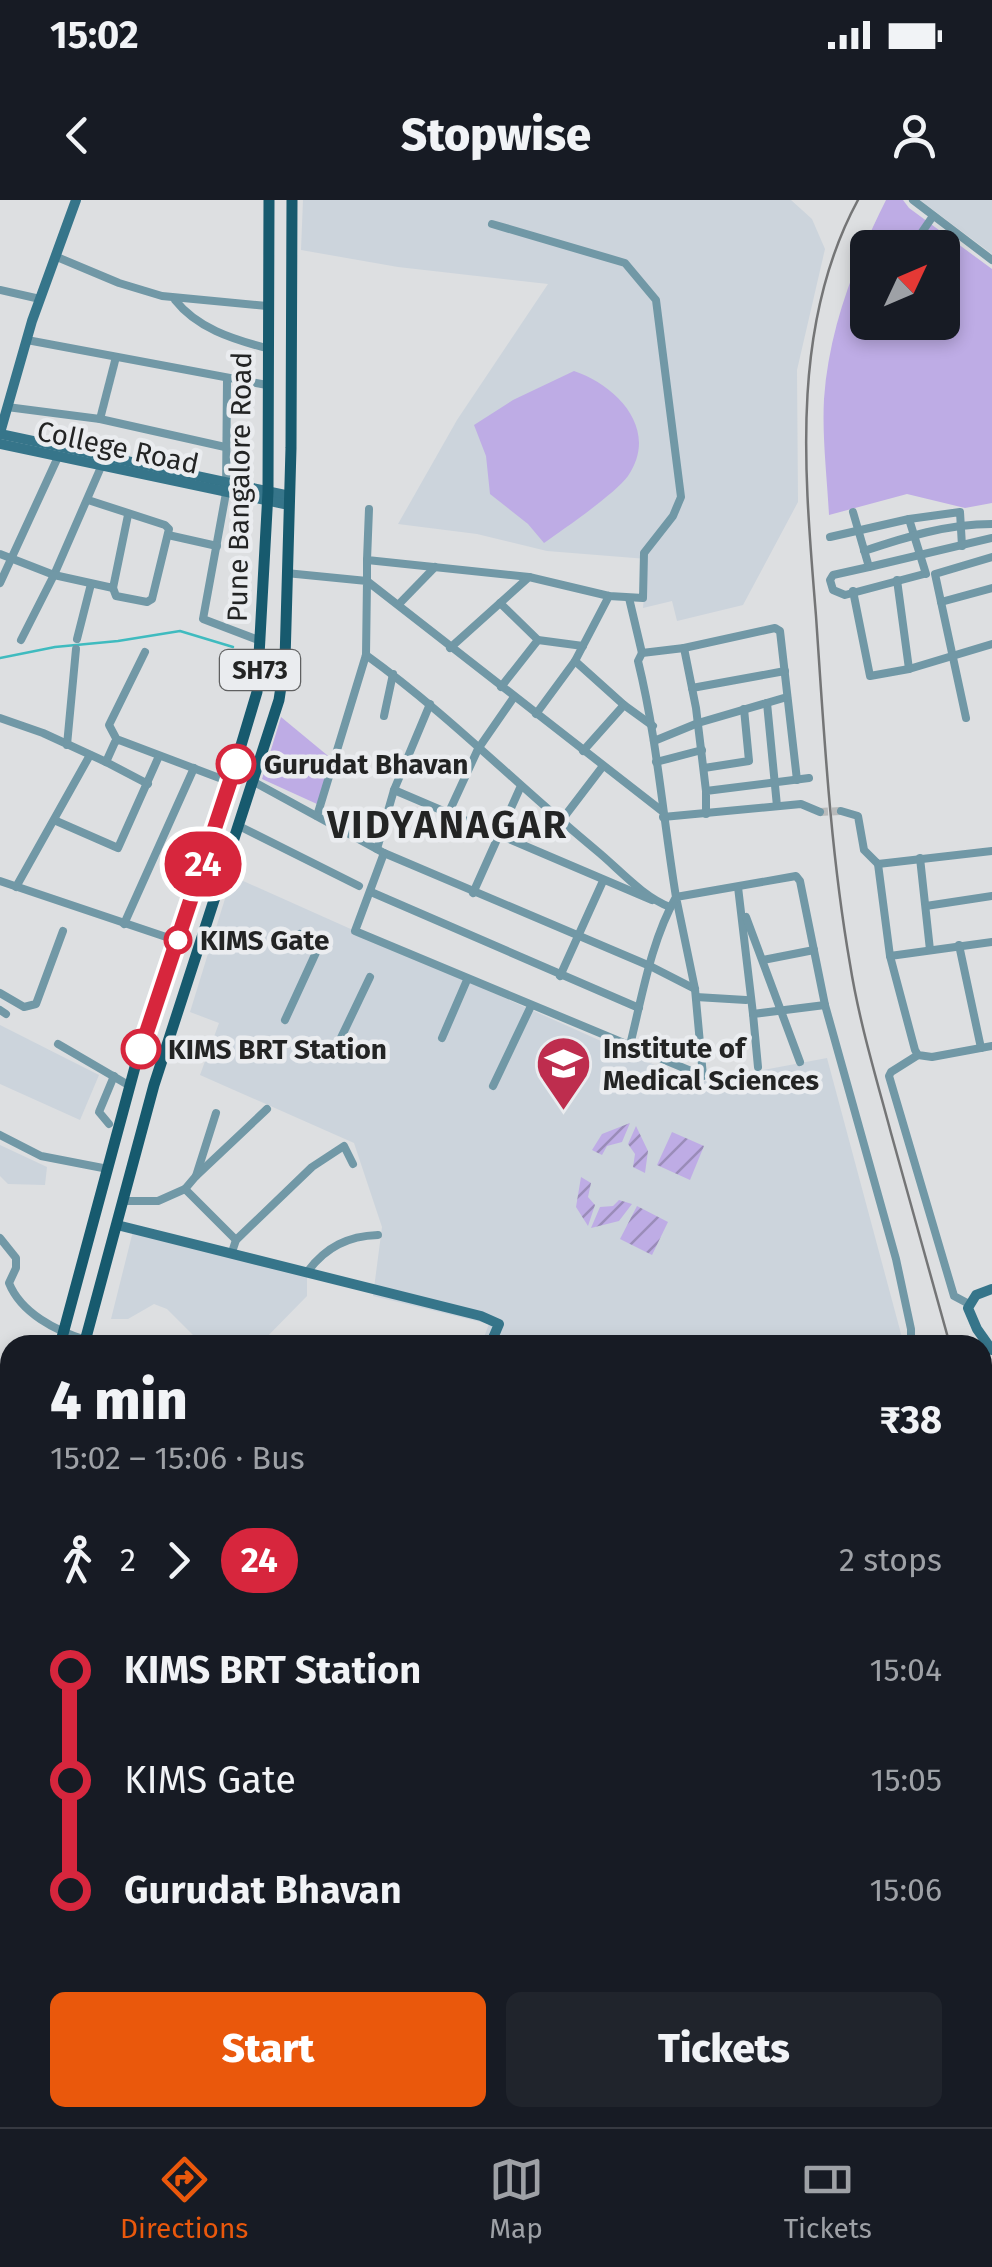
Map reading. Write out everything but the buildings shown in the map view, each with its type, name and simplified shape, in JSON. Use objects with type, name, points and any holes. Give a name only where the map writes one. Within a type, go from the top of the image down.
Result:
[{"type":"main road","name":"Pune Bangalore Road","points":[[64,1335],[130,1086],[257,692],[267,497],[269,200]]},
{"type":"main road","name":"Pune Bangalore Road","points":[[87,1335],[154,1085],[254,782],[282,679],[289,500],[292,200]]},
{"type":"main road","points":[[74,201],[6,397],[0,433],[289,500]]},
{"type":"main road","name":"College Road","points":[[0,444],[100,467],[226,488]]},
{"type":"main road","points":[[117,1225],[234,1246],[308,1272],[480,1316],[499,1324],[494,1335]]},
{"type":"main road","points":[[981,1335],[969,1304],[976,1295],[992,1288]]},
{"type":"street","points":[[913,200],[992,260]]},
{"type":"street","points":[[923,230],[933,216]]},
{"type":"street","points":[[367,560],[529,577],[609,596],[643,598],[644,553],[673,516],[681,497],[656,300],[625,263],[492,224]]},
{"type":"street","points":[[56,258],[118,283],[174,298],[267,306]]},
{"type":"street","points":[[0,290],[40,299]]},
{"type":"street","points":[[174,298],[197,321],[266,348]]},
{"type":"street","points":[[27,340],[267,386]]},
{"type":"street","points":[[100,419],[116,357]]},
{"type":"street","points":[[226,380],[226,488],[204,620],[261,641]]},
{"type":"street","points":[[6,397],[225,446]]},
{"type":"street","points":[[0,583],[58,457]]},
{"type":"street","points":[[21,640],[54,575],[100,467]]},
{"type":"street","points":[[88,500],[166,525],[168,536],[152,598],[147,602],[116,596],[112,588],[128,515]]},
{"type":"street","points":[[317,816],[366,654],[369,509]]},
{"type":"street","points":[[853,512],[869,567]]},
{"type":"street","points":[[830,537],[959,512],[962,546]]},
{"type":"street","points":[[908,520],[924,574]]},
{"type":"street","points":[[864,550],[961,524],[992,524]]},
{"type":"street","points":[[168,536],[218,546]]},
{"type":"street","points":[[992,541],[990,558],[845,594],[833,590],[832,576],[962,546],[992,541]]},
{"type":"street","points":[[0,554],[54,575],[112,588]]},
{"type":"street","points":[[399,604],[435,566]]},
{"type":"street","points":[[286,573],[367,582],[663,814],[706,814],[801,804],[820,812]]},
{"type":"street","points":[[936,574],[966,718]]},
{"type":"street","points":[[450,648],[529,577]]},
{"type":"street","points":[[897,580],[909,670]]},
{"type":"street","points":[[67,746],[77,644],[91,584]]},
{"type":"street","points":[[941,602],[992,588]]},
{"type":"street","points":[[853,591],[868,675],[873,677],[992,644]]},
{"type":"street","points":[[536,714],[575,661],[609,596]]},
{"type":"street","points":[[430,704],[394,790],[371,892],[355,930],[703,1076],[696,993],[676,897],[653,726],[638,661],[642,653],[629,598]]},
{"type":"street","points":[[500,603],[538,640],[583,646]]},
{"type":"street","points":[[642,653],[775,628],[782,634],[797,780]]},
{"type":"street","points":[[501,687],[538,640]]},
{"type":"street","points":[[684,648],[702,750],[706,814]]},
{"type":"street","points":[[145,652],[111,720],[110,729],[117,740],[230,782]]},
{"type":"street","points":[[366,654],[430,704],[520,788],[660,903]]},
{"type":"street","points":[[575,661],[653,726]]},
{"type":"street","points":[[692,688],[785,671]]},
{"type":"street","points":[[384,716],[393,674]]},
{"type":"street","points":[[449,812],[478,749],[514,697]]},
{"type":"street","points":[[654,741],[698,723],[787,697]]},
{"type":"street","points":[[767,702],[777,806]]},
{"type":"street","points":[[583,750],[624,705]]},
{"type":"street","points":[[704,768],[750,760],[744,709]]},
{"type":"street","points":[[0,718],[43,732],[148,784]]},
{"type":"street","points":[[106,762],[117,740]]},
{"type":"street","points":[[656,762],[702,750]]},
{"type":"street","points":[[16,887],[90,755]]},
{"type":"street","points":[[54,820],[118,848],[159,756]]},
{"type":"street","points":[[560,821],[603,766]]},
{"type":"street","points":[[124,924],[194,768]]},
{"type":"street","points":[[706,791],[809,778]]},
{"type":"street","points":[[254,782],[381,851],[650,966],[696,993],[746,1000]]},
{"type":"street","points":[[473,893],[520,788]]},
{"type":"street","points":[[394,790],[670,907]]},
{"type":"street","points":[[840,811],[858,816],[864,850],[878,864],[890,956],[918,1056]]},
{"type":"street","points":[[239,826],[359,886]]},
{"type":"street","points":[[878,864],[992,851]]},
{"type":"street","points":[[920,858],[930,950]]},
{"type":"street","points":[[630,1046],[650,966],[676,897],[796,876],[824,1005],[896,1259],[911,1335]]},
{"type":"street","points":[[560,976],[603,880]]},
{"type":"street","points":[[0,881],[178,942]]},
{"type":"street","points":[[738,887],[758,1067]]},
{"type":"street","points":[[371,892],[639,1008]]},
{"type":"street","points":[[926,906],[992,896]]},
{"type":"street","points":[[740,903],[800,1062]]},
{"type":"street","points":[[0,994],[24,1007],[36,1004],[63,932]]},
{"type":"street","points":[[285,1020],[319,946],[300,934]]},
{"type":"street","points":[[890,956],[992,942]]},
{"type":"street","points":[[959,945],[981,1048]]},
{"type":"street","points":[[763,960],[814,950]]},
{"type":"street","points":[[338,1044],[370,977]]},
{"type":"street","points":[[442,1038],[467,980]]},
{"type":"street","points":[[753,1014],[824,1005]]},
{"type":"street","points":[[493,1086],[532,1006]]},
{"type":"street","points":[[58,1044],[130,1086]]},
{"type":"street","points":[[969,1304],[954,1296],[889,1076],[918,1056],[992,1046]]},
{"type":"street","points":[[109,1124],[99,1112],[114,1076]]},
{"type":"street","points":[[122,1201],[158,1201],[185,1189],[267,1108]]},
{"type":"street","points":[[196,1176],[216,1114]]},
{"type":"street","points":[[0,1135],[41,1156],[108,1168]]},
{"type":"street","points":[[185,1189],[234,1246],[322,1158],[344,1146],[353,1164]]},
{"type":"street","points":[[308,1272],[319,1256],[334,1246],[349,1239],[378,1235]]},
{"type":"street","points":[[0,1238],[16,1258],[10,1288],[58,1335]]},
{"type":"shaded area","points":[[303,200],[791,200],[812,219],[825,249],[797,370],[798,502],[743,605],[677,621],[672,601],[643,608],[647,559],[547,551],[477,534],[398,524],[457,420],[548,284],[398,267],[301,250]]},
{"type":"shaded area","points":[[886,200],[903,200],[939,230],[872,230]]},
{"type":"shaded area","points":[[920,200],[992,200],[992,254]]},
{"type":"shaded area","points":[[960,245],[992,269],[992,503],[965,508],[907,494],[829,515],[824,399],[831,347],[850,282],[850,340],[960,340]]},
{"type":"shaded area","points":[[574,371],[605,387],[629,411],[639,442],[637,459],[613,492],[544,543],[528,524],[490,494],[486,456],[474,425],[513,400]]},
{"type":"shaded area","points":[[281,717],[333,760],[317,804],[262,779]]},
{"type":"shaded area","name":"Institute of Medical Sciences","points":[[232,876],[695,1083],[827,1058],[901,1335],[485,1335],[489,1324],[373,1296],[382,1227],[354,1143],[200,1075],[219,1023],[190,1012]]},
{"type":"shaded area","points":[[0,1025],[99,1075],[80,1120],[0,1084]]},
{"type":"shaded area","points":[[630,1123],[622,1142],[607,1146],[602,1155],[592,1150],[602,1134]]},
{"type":"shaded area","points":[[636,1126],[648,1151],[645,1173],[633,1167],[635,1154],[628,1144]]},
{"type":"shaded area","points":[[672,1132],[704,1146],[690,1180],[657,1165]]},
{"type":"shaded area","points":[[0,1145],[47,1167],[45,1185],[8,1184],[0,1176]]},
{"type":"shaded area","points":[[581,1177],[591,1183],[588,1197],[595,1205],[588,1226],[576,1207]]},
{"type":"shaded area","points":[[619,1200],[632,1204],[619,1221],[591,1228],[600,1207],[613,1206]]},
{"type":"shaded area","points":[[637,1206],[668,1222],[652,1255],[620,1239]]},
{"type":"shaded area","points":[[133,1231],[307,1275],[307,1296],[269,1335],[193,1335],[167,1309],[154,1304],[128,1319],[111,1319]]},
{"type":"waterway","points":[[0,658],[180,631],[233,647]]},
{"type":"tunnel","points":[[820,812],[841,811]]},
{"type":"railway","points":[[858,200],[836,249],[821,299],[811,351],[807,404],[808,511],[828,790],[843,921],[858,1007],[947,1335]]},
{"type":"bus line","name":"24","points":[[141,1049],[236,764]]},
{"type":"place","name":"Gurudat Bhavan","points":[[236,764]]},
{"type":"place","name":"KIMS Gate","points":[[178,940]]},
{"type":"place","name":"KIMS BRT Station","points":[[141,1049]]},
{"type":"place","name":"Institute of Medical Sciences","points":[[564,1113]]},
{"type":"district","name":"VIDYANAGAR","points":[[448,825]]}]
